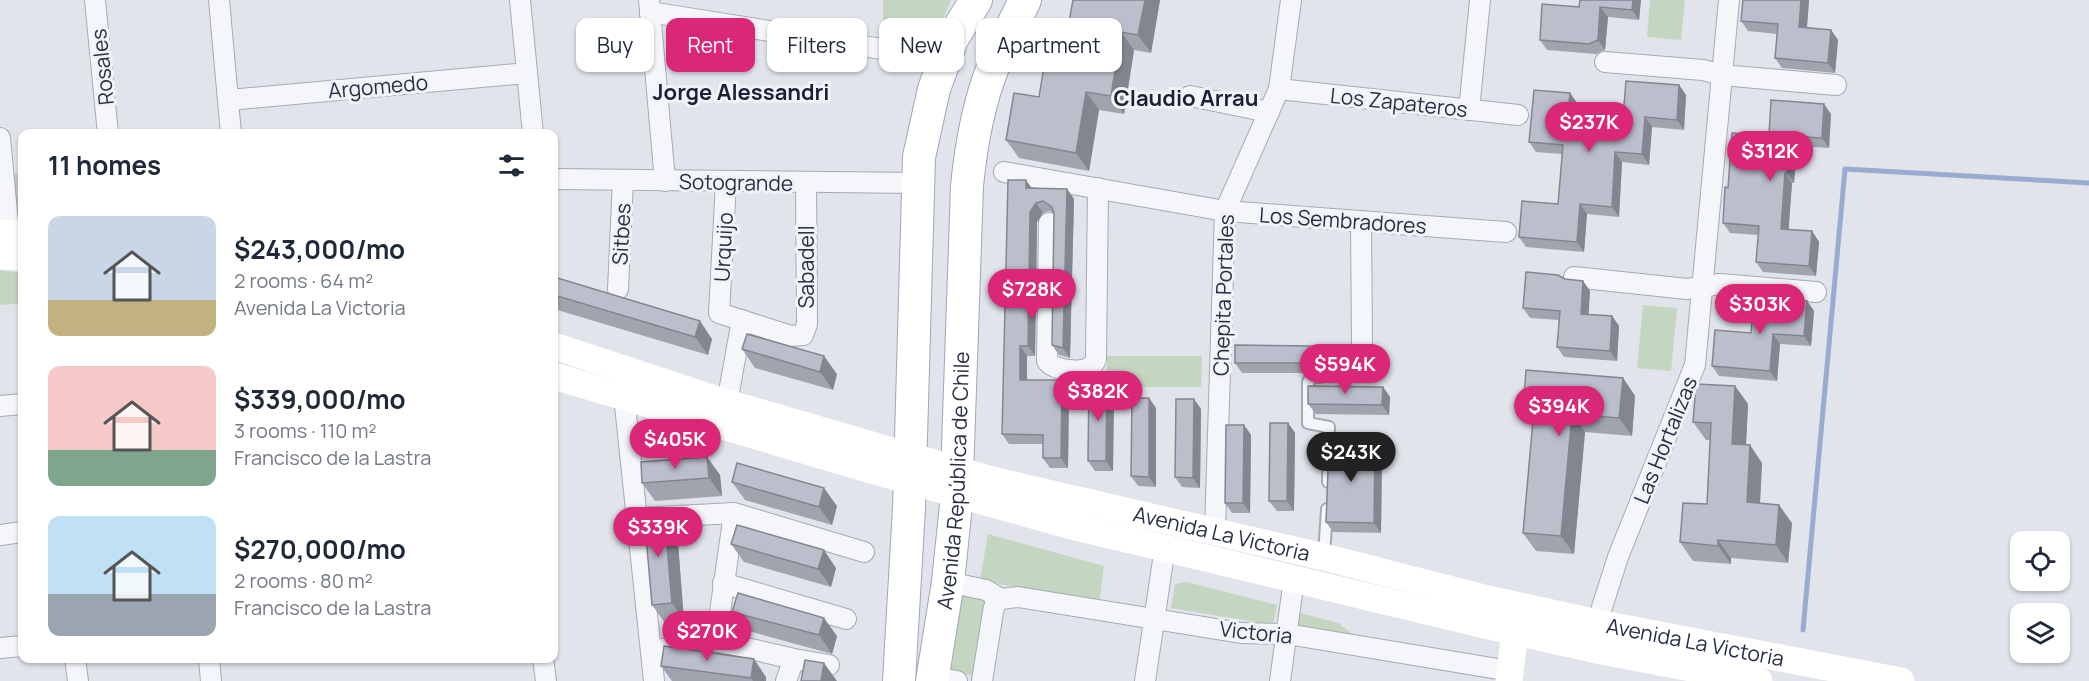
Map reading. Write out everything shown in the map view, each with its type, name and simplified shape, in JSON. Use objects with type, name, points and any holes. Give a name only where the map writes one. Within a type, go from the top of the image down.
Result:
[{"type":"main road","name":"Avenida República de Chile","points":[[964,20],[976,0]]},
{"type":"main road","name":"Avenida República de Chile","points":[[941,680],[956,481],[967,186],[970,159],[979,110],[993,68],[1025,0]]},
{"type":"main road","name":"Avenida República de Chile","points":[[899,681],[910,467],[919,157],[934,89],[940,72]]},
{"type":"main road","points":[[8,239],[18,252]]},
{"type":"main road","name":"Avenida La Victoria","points":[[558,347],[956,481],[1068,525],[1294,579],[1516,619],[1597,623],[1901,681]]},
{"type":"main road","name":"Avenida La Victoria","points":[[558,377],[624,396],[910,467]]},
{"type":"main road","name":"Avenida La Victoria","points":[[956,481],[992,480],[1324,557],[1516,619],[1602,651],[1759,681]]},
{"type":"main road","points":[[1510,676],[1516,619]]},
{"type":"street","name":"Rosales","points":[[95,0],[108,129]]},
{"type":"street","points":[[520,0],[533,129]]},
{"type":"street","name":"Chepita Portales","points":[[1215,530],[1225,211],[1279,89],[1291,0]]},
{"type":"street","points":[[1468,110],[1480,0]]},
{"type":"street","name":"Las Hortalizas","points":[[1597,623],[1618,557],[1695,365],[1704,288],[1729,0]]},
{"type":"street","points":[[225,1],[231,129]]},
{"type":"street","points":[[665,181],[649,6],[879,47]]},
{"type":"street","points":[[1605,62],[1836,85]]},
{"type":"street","name":"Argomedo","points":[[228,100],[527,73]]},
{"type":"street","name":"Los Zapateros","points":[[1279,89],[1518,115]]},
{"type":"street","points":[[1190,96],[1269,112]]},
{"type":"street","points":[[0,138],[8,239]]},
{"type":"street","name":"Los Sembradores","points":[[1004,172],[1225,211],[1506,232]]},
{"type":"street","name":"Sotogrande","points":[[558,179],[918,183]]},
{"type":"street","name":"Sitbes","points":[[618,289],[623,180]]},
{"type":"street","name":"Urquijo","points":[[719,313],[726,182]]},
{"type":"street","name":"Sabadell","points":[[719,313],[792,336],[802,335],[807,324],[806,183]]},
{"type":"street","points":[[1049,223],[1047,361],[1054,368],[1083,371],[1092,366],[1096,358],[1098,188]]},
{"type":"street","points":[[1361,221],[1362,344]]},
{"type":"street","points":[[1574,277],[1687,289],[1720,284],[1816,291]]},
{"type":"street","points":[[728,403],[742,320]]},
{"type":"street","points":[[624,396],[654,681]]},
{"type":"street","points":[[0,406],[18,404]]},
{"type":"street","points":[[637,518],[734,513],[864,552]]},
{"type":"street","points":[[716,641],[734,513]]},
{"type":"street","points":[[0,535],[18,533]]},
{"type":"street","points":[[1145,681],[1165,547]]},
{"type":"street","points":[[1280,681],[1294,579]]},
{"type":"street","points":[[948,582],[986,590],[1001,599],[995,604],[993,612],[982,681]]},
{"type":"street","points":[[723,583],[846,619]]},
{"type":"street","name":"Victoria","points":[[1001,599],[1018,597],[1241,633],[1287,634],[1510,676]]},
{"type":"street","points":[[651,651],[716,641],[829,665]]},
{"type":"street","points":[[0,648],[18,646]]},
{"type":"street","points":[[786,681],[794,659]]},
{"type":"street","points":[[76,663],[78,681]]},
{"type":"street","points":[[209,663],[211,681]]},
{"type":"street","points":[[544,663],[546,681]]},
{"type":"lane","points":[[1327,489],[1330,429],[1328,425],[1308,423],[1308,382],[1311,378],[1337,374],[1347,360],[1382,363]]},
{"type":"lane","points":[[1324,557],[1327,501]]},
{"type":"green space","points":[[883,0],[951,0],[944,18],[883,18]]},
{"type":"green space","points":[[1650,0],[1685,0],[1681,40],[1647,37]]},
{"type":"green space","points":[[18,173],[18,219],[17,219],[12,174]]},
{"type":"green space","points":[[0,270],[18,272],[18,303],[0,305]]},
{"type":"green space","points":[[1643,305],[1677,308],[1671,371],[1637,368]]},
{"type":"green space","points":[[1107,356],[1202,356],[1201,387],[1107,387]]},
{"type":"green space","points":[[988,534],[1104,566],[1099,604],[980,580]]},
{"type":"green space","points":[[1187,582],[1277,605],[1273,625],[1171,608],[1175,584]]},
{"type":"green space","points":[[955,591],[985,598],[973,676],[942,669]]},
{"type":"green space","points":[[1300,613],[1338,623],[1356,637],[1298,630]]},
{"type":"building","points":[[1073,0],[1145,0],[1138,35],[1122,32],[1122,18],[1070,18]]},
{"type":"building","points":[[1580,0],[1633,0],[1632,10],[1600,7],[1598,40],[1589,44],[1540,40],[1542,4],[1579,7]]},
{"type":"building","points":[[1743,0],[1801,0],[1799,27],[1831,30],[1828,63],[1775,58],[1778,24],[1741,21]]},
{"type":"building","points":[[1043,72],[1115,72],[1111,96],[1086,92],[1076,153],[1006,140],[1014,93],[1039,97]]},
{"type":"building","points":[[1626,81],[1679,85],[1677,120],[1645,117],[1642,154],[1615,152],[1612,207],[1580,204],[1577,242],[1519,237],[1522,201],[1558,204],[1563,145],[1529,142],[1534,90],[1570,93],[1568,112],[1623,117]]},
{"type":"building","points":[[1771,100],[1824,104],[1822,138],[1790,136],[1787,173],[1785,173],[1781,229],[1812,231],[1809,266],[1756,262],[1759,226],[1723,223],[1732,133],[1769,135]]},
{"type":"building","points":[[1008,180],[1026,180],[1026,188],[1067,189],[1063,348],[1052,345],[1054,213],[1052,207],[1043,201],[1036,203],[1030,212],[1028,346],[1020,346],[1020,380],[1062,380],[1061,458],[1043,458],[1043,435],[1002,434]]},
{"type":"building","points":[[1526,272],[1558,275],[1565,279],[1583,281],[1581,314],[1612,316],[1610,351],[1557,347],[1560,311],[1523,308]]},
{"type":"building","points":[[558,278],[700,321],[695,337],[558,296]]},
{"type":"building","points":[[1754,297],[1807,301],[1804,336],[1773,334],[1770,371],[1712,366],[1715,330],[1751,333]]},
{"type":"building","points":[[747,334],[824,356],[820,372],[742,349]]},
{"type":"building","points":[[1235,345],[1313,346],[1313,359],[1298,363],[1235,363]]},
{"type":"building","points":[[1526,370],[1623,378],[1619,418],[1572,414],[1561,536],[1523,533],[1534,409],[1523,409]]},
{"type":"building","points":[[1089,382],[1107,382],[1106,461],[1088,461]]},
{"type":"building","points":[[1696,384],[1735,386],[1732,444],[1750,445],[1747,502],[1779,505],[1776,545],[1718,540],[1718,546],[1680,542],[1683,503],[1707,504],[1711,423],[1693,422]]},
{"type":"building","points":[[1308,386],[1383,387],[1382,405],[1308,404]]},
{"type":"building","points":[[1132,398],[1149,398],[1149,477],[1131,476]]},
{"type":"building","points":[[1176,399],[1194,399],[1193,478],[1175,477]]},
{"type":"building","points":[[1270,423],[1288,423],[1287,501],[1269,501]]},
{"type":"building","points":[[1226,425],[1244,425],[1243,503],[1225,503]]},
{"type":"building","points":[[1329,443],[1375,444],[1374,523],[1326,522]]},
{"type":"building","points":[[707,457],[709,478],[642,483],[641,462]]},
{"type":"building","points":[[737,463],[824,488],[819,507],[732,482]]},
{"type":"building","points":[[664,512],[672,603],[652,605],[644,514]]},
{"type":"building","points":[[737,525],[824,550],[818,569],[731,544]]},
{"type":"building","points":[[738,593],[824,618],[819,635],[732,612]]},
{"type":"building","points":[[664,646],[754,659],[751,678],[661,666]]},
{"type":"building","points":[[805,660],[824,663],[821,681],[801,681]]},
{"type":"waterway","points":[[1803,630],[1845,169],[2089,183]]},
{"type":"district","name":"Jorge Alessandri","points":[[741,92]]},
{"type":"district","name":"Claudio Arrau","points":[[1186,98]]}]
